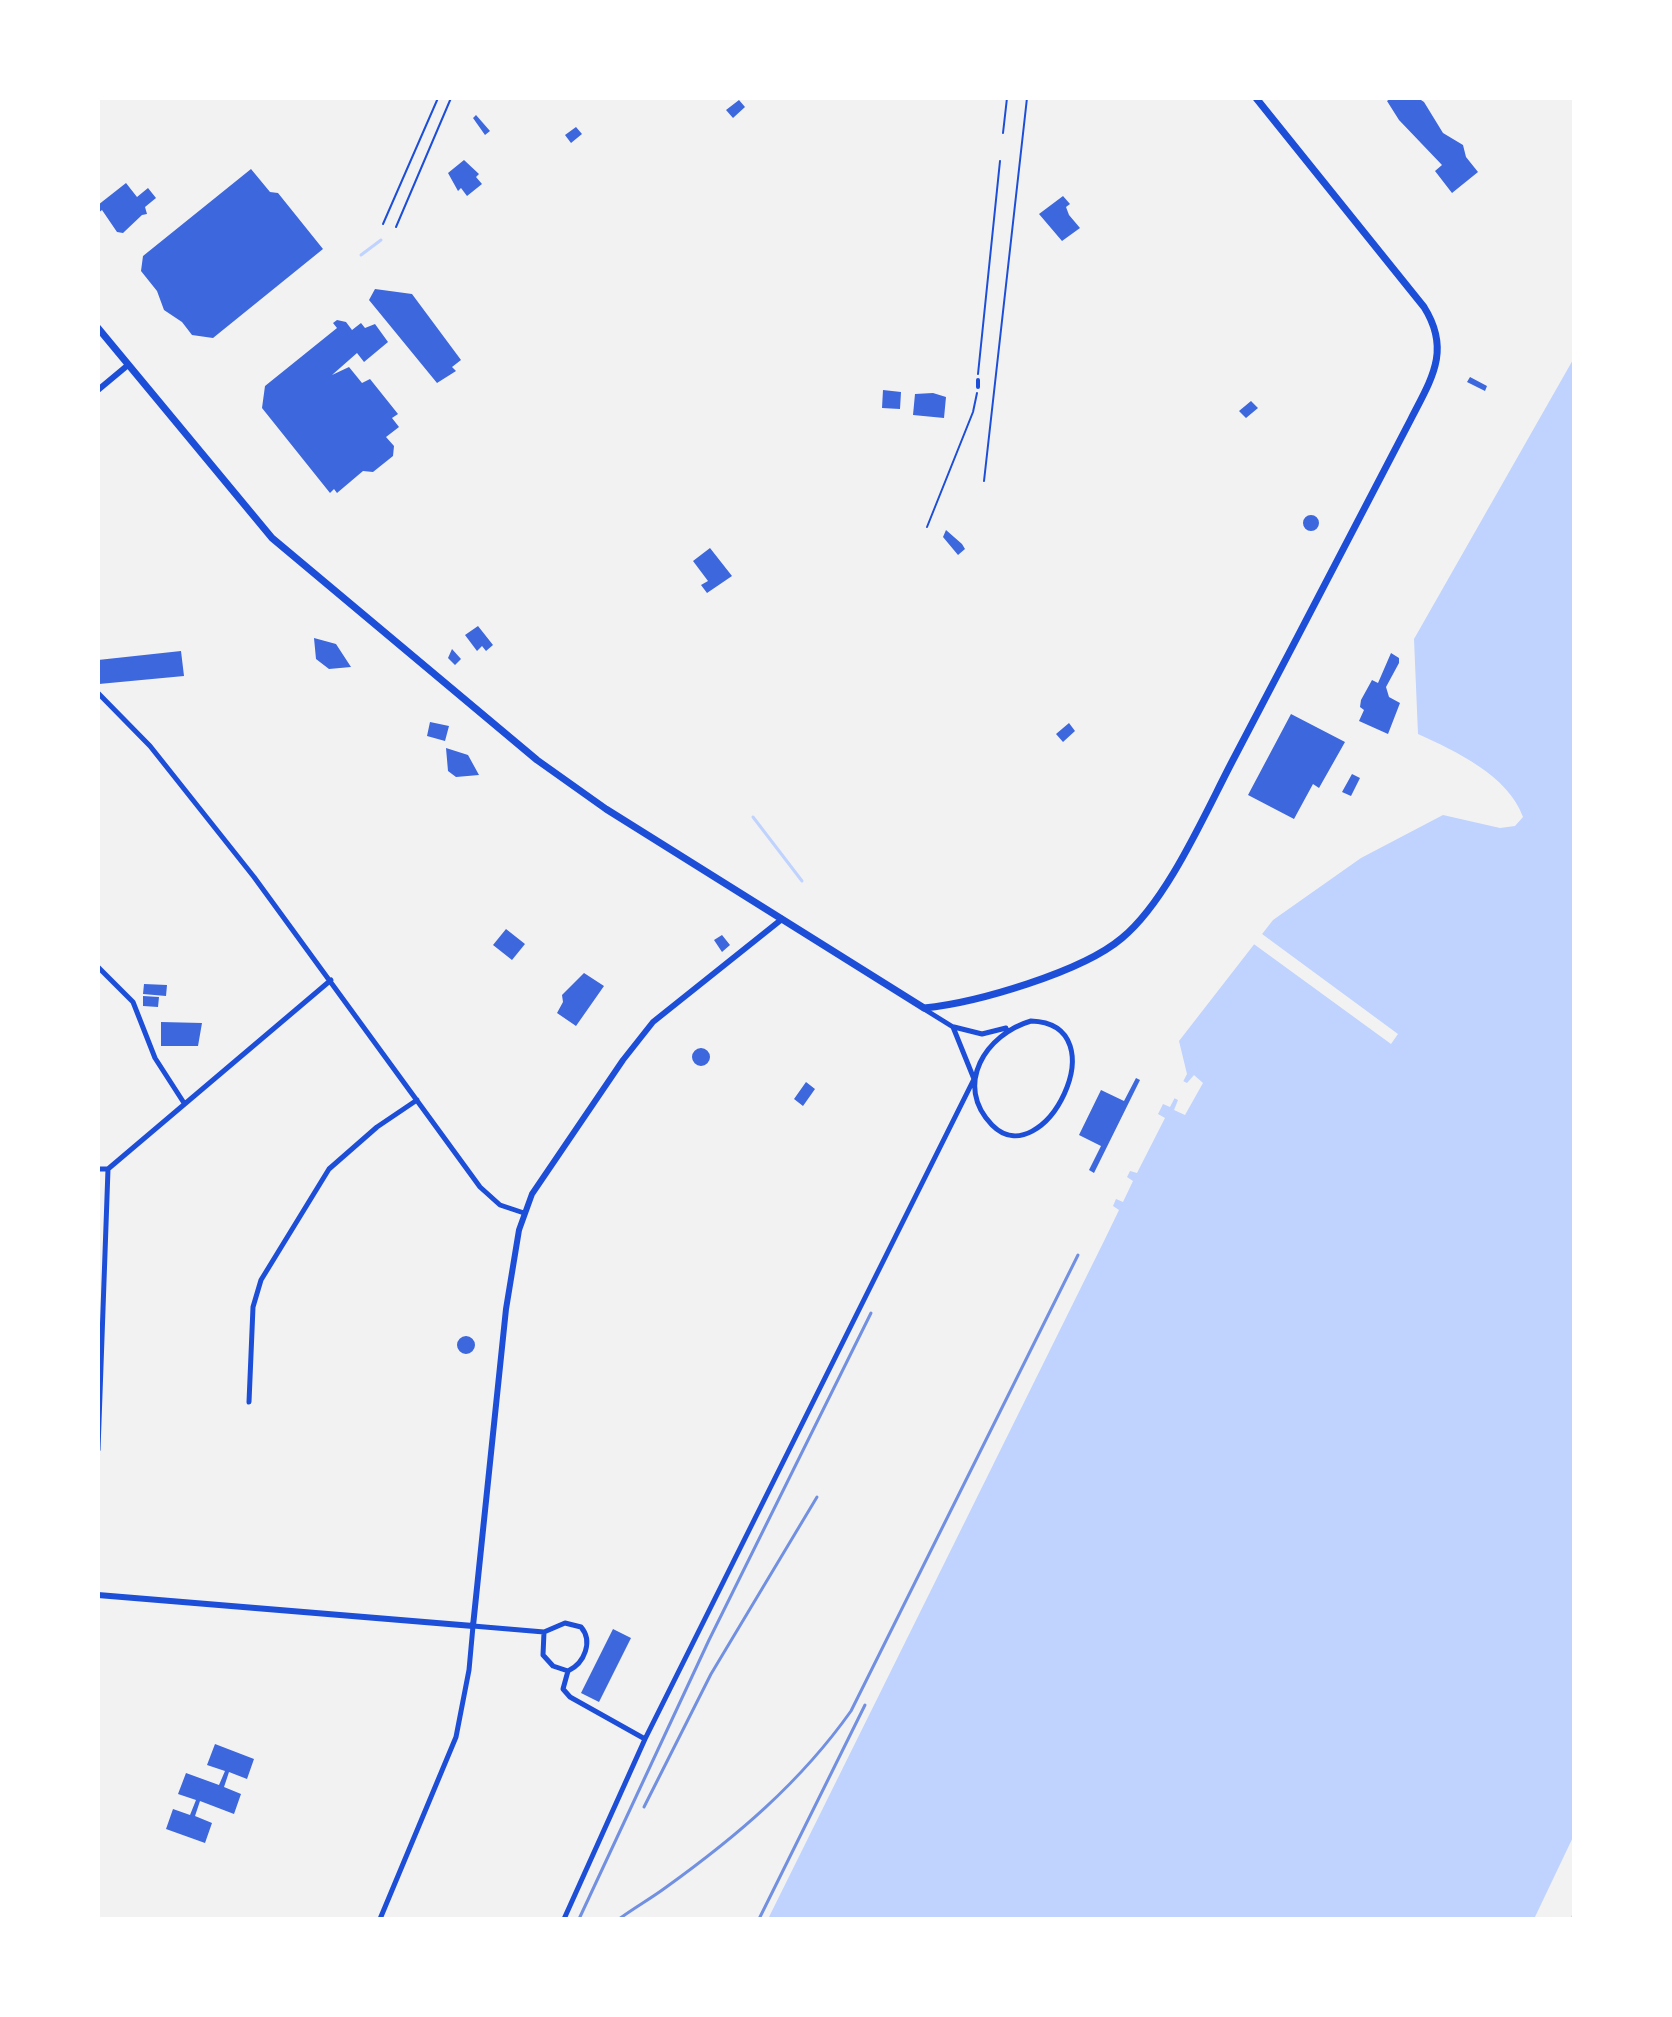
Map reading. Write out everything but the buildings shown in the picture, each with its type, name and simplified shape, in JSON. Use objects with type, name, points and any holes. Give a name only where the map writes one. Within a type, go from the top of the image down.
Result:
[{"type":"main road","points":[[98,328],[246,510],[295,558],[571,786],[924,1008],[957,1005],[1092,958],[1120,940],[1142,918],[1204,815],[1403,435],[1437,361],[1438,335],[1424,307],[1256,98]]},
{"type":"street","points":[[98,390],[128,365]]},
{"type":"street","points":[[978,380],[978,387]]},
{"type":"street","points":[[98,693],[159,757],[331,980],[486,1194],[500,1205],[524,1213]]},
{"type":"street","points":[[380,1919],[456,1737],[469,1670],[506,1309],[524,1213],[532,1194],[577,1126],[653,1022],[782,919]]},
{"type":"street","points":[[98,967],[133,1002],[155,1058],[184,1103]]},
{"type":"street","points":[[98,1169],[108,1169],[331,980]]},
{"type":"street","points":[[924,1008],[953,1027],[982,1034],[1037,1021],[1065,1038],[1072,1071],[1061,1103],[1040,1125],[1009,1135],[986,1119],[953,1027]]},
{"type":"street","points":[[976,1088],[983,1055],[1011,1027]]},
{"type":"street","points":[[564,1919],[645,1739],[974,1079]]},
{"type":"street","points":[[249,1402],[253,1307],[261,1280],[329,1169],[377,1127],[417,1100]]},
{"type":"street","points":[[98,1450],[108,1169]]},
{"type":"street","points":[[98,1595],[544,1632],[557,1624],[574,1622],[586,1633],[588,1644],[578,1666],[568,1671],[553,1666],[543,1655],[544,1632]]},
{"type":"street","points":[[568,1671],[563,1689],[570,1697],[645,1739]]},
{"type":"path","points":[[383,224],[438,98]]},
{"type":"path","points":[[396,227],[451,98]]},
{"type":"path","points":[[1003,133],[1007,98]]},
{"type":"path","points":[[984,481],[1027,98]]},
{"type":"path","points":[[978,380],[1000,161]]},
{"type":"path","points":[[927,527],[973,412],[978,387]]},
{"type":"water","points":[[1574,358],[1574,1919],[768,1919],[1105,1239],[1119,1210],[1113,1206],[1116,1199],[1123,1202],[1133,1181],[1127,1177],[1130,1171],[1137,1173],[1165,1118],[1158,1114],[1163,1104],[1170,1107],[1187,1074],[1179,1041],[1273,920],[1361,858],[1443,815],[1500,828],[1515,826],[1523,817],[1516,802],[1493,777],[1464,757],[1418,734],[1414,639]]},
{"type":"pier","points":[[1258,931],[1398,1034],[1391,1044],[1251,942]]},
{"type":"pier","points":[[1194,1075],[1203,1083],[1185,1115],[1174,1110],[1178,1100],[1174,1098],[1183,1081],[1187,1083]]},
{"type":"pier","points":[[1574,1835],[1574,1911],[1570,1919],[1534,1919]]},
{"type":"waterway","points":[[361,255],[381,240]]},
{"type":"waterway","points":[[753,817],[802,881]]},
{"type":"railway","points":[[619,1919],[742,1829],[810,1762],[851,1711],[1078,1255]]},
{"type":"railway","points":[[579,1919],[709,1640],[871,1313]]},
{"type":"railway","points":[[644,1807],[711,1674],[817,1497]]},
{"type":"railway","points":[[759,1919],[865,1705]]}]
